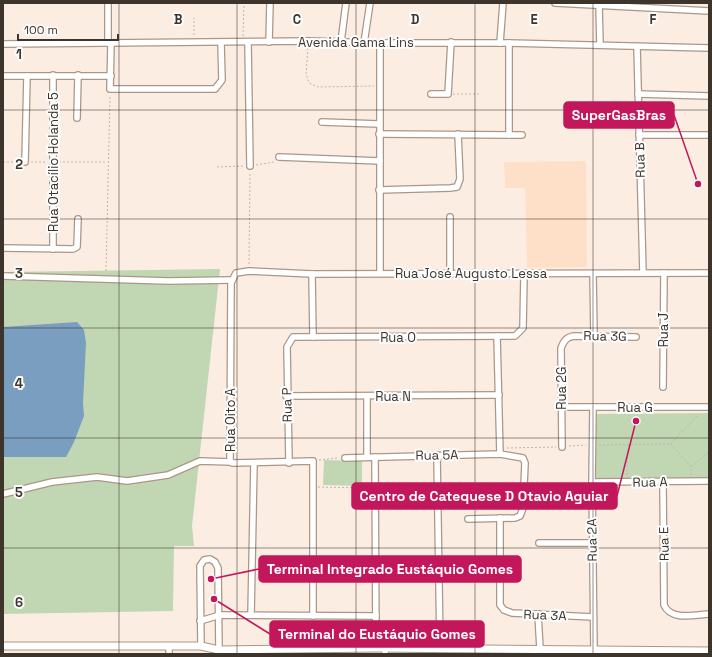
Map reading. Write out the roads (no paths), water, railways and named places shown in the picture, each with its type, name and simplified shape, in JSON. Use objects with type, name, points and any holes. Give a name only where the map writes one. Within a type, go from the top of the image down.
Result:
[{"type":"street","points":[[108,3],[112,76],[110,89],[215,89],[222,80],[221,43]]},
{"type":"street","points":[[269,42],[270,3]]},
{"type":"street","points":[[341,42],[346,3]]},
{"type":"street","points":[[364,43],[370,3]]},
{"type":"street","points":[[500,43],[503,3]]},
{"type":"street","points":[[555,3],[709,11]]},
{"type":"street","points":[[599,5],[600,45]]},
{"type":"street","name":"Avenida Gama Lins","points":[[3,44],[194,42],[246,43],[308,41],[364,43],[509,43],[709,48]]},
{"type":"street","points":[[431,94],[448,94],[451,42]]},
{"type":"street","points":[[246,43],[250,166]]},
{"type":"street","points":[[380,43],[380,273]]},
{"type":"street","points":[[509,43],[509,135]]},
{"type":"street","name":"Rua B","points":[[637,47],[643,273]]},
{"type":"street","name":"Rua Otacílio Holanda 5","points":[[53,75],[53,249]]},
{"type":"street","points":[[77,118],[78,75]]},
{"type":"street","points":[[3,76],[112,76]]},
{"type":"street","points":[[25,162],[27,76]]},
{"type":"street","points":[[638,94],[709,96]]},
{"type":"street","points":[[322,122],[379,124]]},
{"type":"street","points":[[379,134],[522,135]]},
{"type":"street","points":[[379,190],[450,188],[457,186],[460,179],[458,134]]},
{"type":"street","points":[[639,135],[709,135]]},
{"type":"street","points":[[279,157],[380,161]]},
{"type":"street","points":[[450,217],[450,273]]},
{"type":"street","points":[[3,248],[73,249],[77,247],[78,219]]},
{"type":"street","name":"Rua José Augusto Lessa","points":[[3,276],[168,281],[233,278],[240,271],[312,274],[450,273],[524,275],[709,273]]},
{"type":"street","name":"Rua J","points":[[663,387],[664,273]]},
{"type":"street","points":[[312,274],[313,337]]},
{"type":"street","points":[[593,274],[594,335]]},
{"type":"street","name":"Rua O","points":[[287,347],[293,337],[515,336],[523,328],[524,275]]},
{"type":"street","name":"Rua Oito A","points":[[233,278],[231,462],[254,463],[251,615]]},
{"type":"street","name":"Rua 3G","points":[[574,336],[594,335],[636,337]]},
{"type":"street","points":[[497,336],[500,451]]},
{"type":"street","name":"Rua 2G","points":[[562,447],[561,348],[566,338],[574,336]]},
{"type":"street","name":"Rua P","points":[[287,347],[286,396],[289,463]]},
{"type":"street","name":"Rua N","points":[[286,396],[499,395]]},
{"type":"street","points":[[367,396],[367,456]]},
{"type":"street","name":"Rua G","points":[[561,407],[708,407]]},
{"type":"street","name":"Rua 2A","points":[[593,407],[592,544],[594,650]]},
{"type":"street","name":"Rua 5A","points":[[345,458],[500,451],[521,456],[525,463],[522,513],[515,518],[500,518]]},
{"type":"street","points":[[437,455],[440,648]]},
{"type":"street","points":[[375,457],[376,648]]},
{"type":"street","points":[[3,494],[60,481],[97,477],[127,481],[168,475],[200,461],[231,462]]},
{"type":"street","points":[[254,463],[313,461],[313,616]]},
{"type":"street","name":"Rua A","points":[[592,482],[709,481]]},
{"type":"street","name":"Rua E","points":[[663,482],[664,605],[668,612],[674,616],[709,614]]},
{"type":"street","points":[[468,519],[500,518]]},
{"type":"street","name":"Rua 3A","points":[[500,518],[500,605],[508,613],[593,617]]},
{"type":"street","points":[[539,543],[592,544]]},
{"type":"street","points":[[200,646],[200,566],[207,559],[213,560],[217,565],[220,615],[220,650]]},
{"type":"street","points":[[538,614],[540,649]]},
{"type":"street","points":[[200,621],[220,615],[376,616]]},
{"type":"street","points":[[3,646],[169,650],[200,646],[220,650],[376,648],[385,651],[420,651],[440,648],[499,651],[540,649],[632,652],[709,651]]},
{"type":"water","points":[[77,322],[84,330],[86,343],[83,403],[84,416],[74,442],[66,457],[3,457],[3,327]]},
{"type":"place","name":"SuperGasBras","points":[[698,184]]},
{"type":"place","name":"Centro de Catequese D Otavio Aguiar","points":[[636,421]]},
{"type":"place","name":"Terminal Integrado Eustáquio Gomes","points":[[211,579]]},
{"type":"place","name":"Terminal do Eustáquio Gomes","points":[[214,599]]}]
